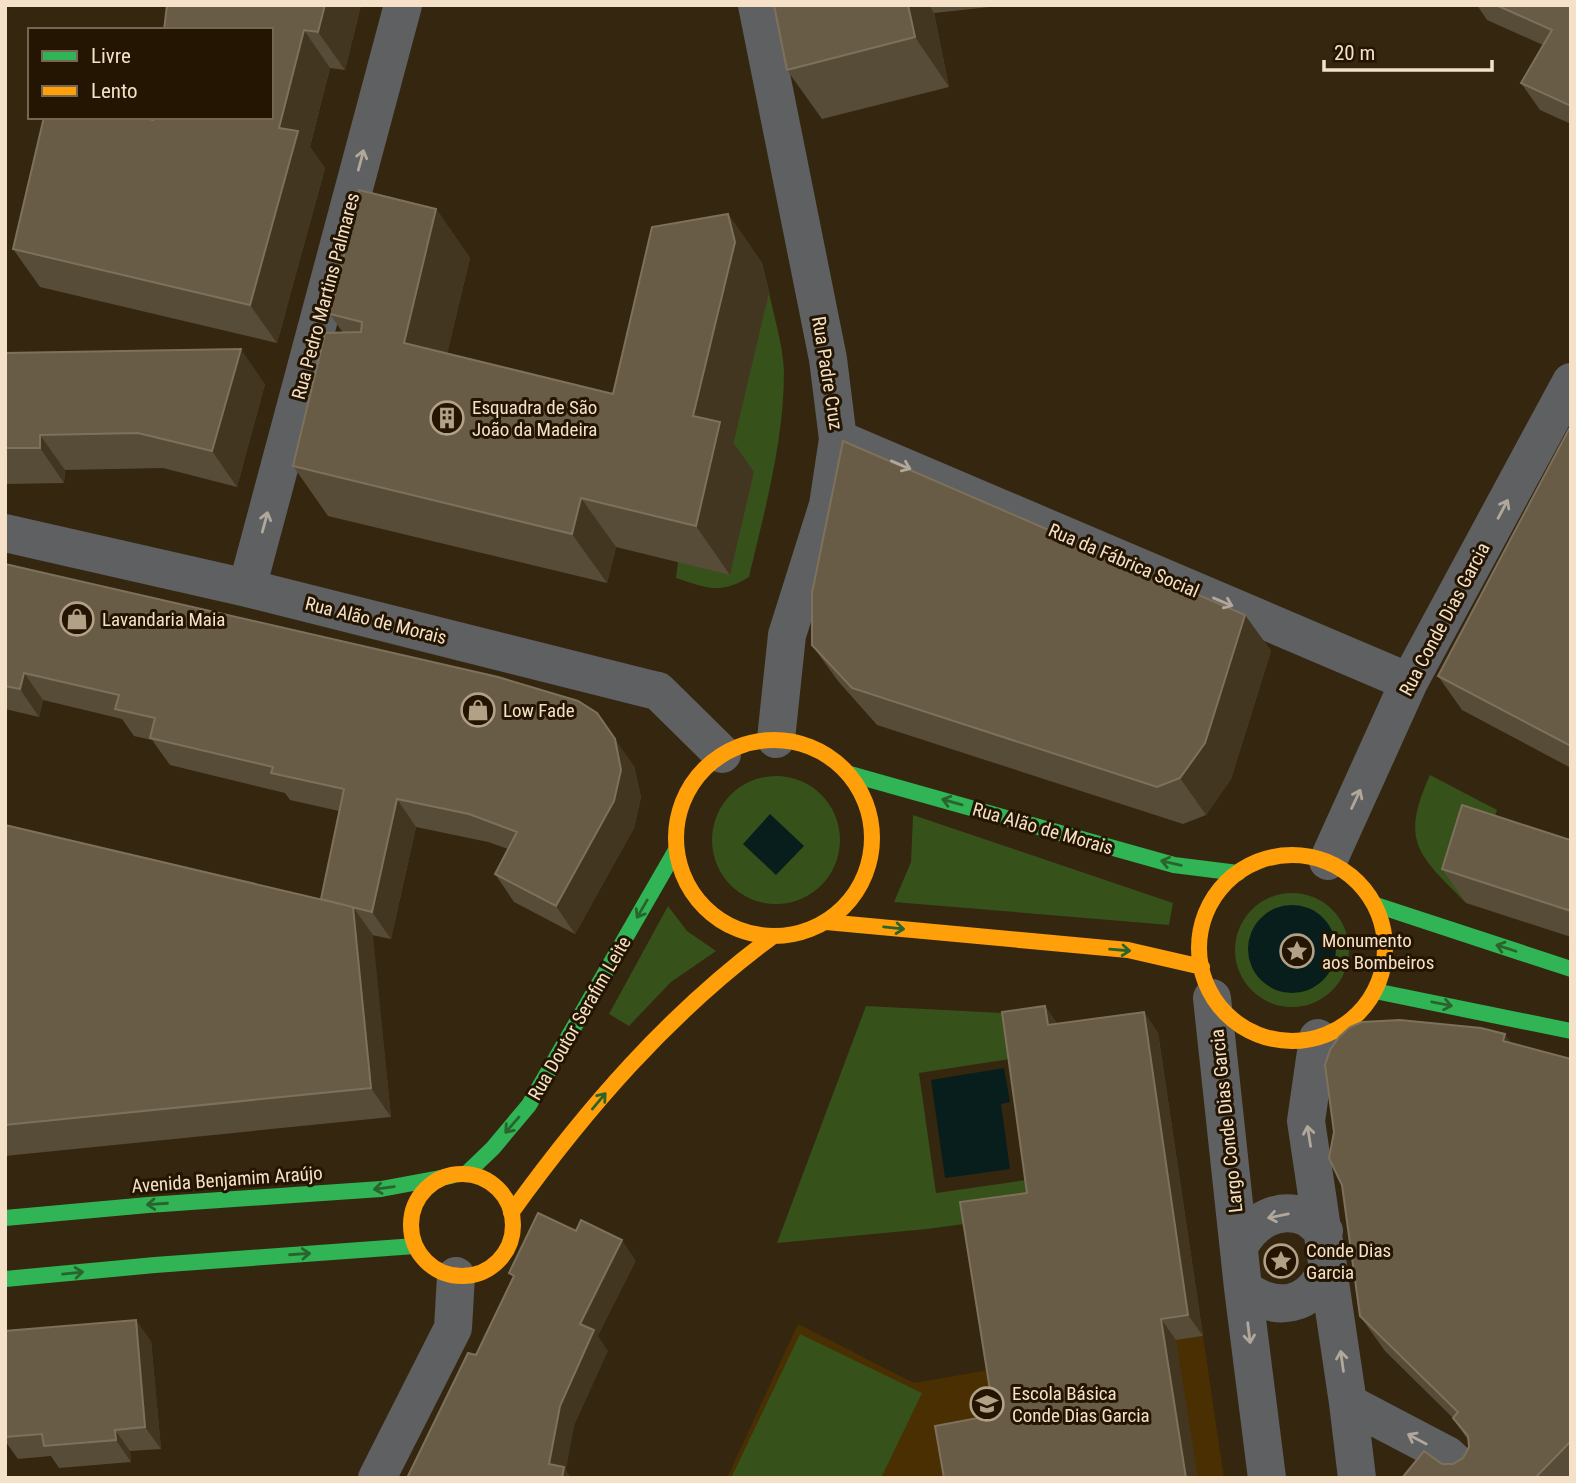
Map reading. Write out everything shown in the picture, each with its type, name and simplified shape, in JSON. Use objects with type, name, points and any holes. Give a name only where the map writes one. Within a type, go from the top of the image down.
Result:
[{"type":"street","name":"Rua Pedro Martins Palmares","points":[[247,587],[403,5]]},
{"type":"street","name":"Rua Padre Cruz","points":[[757,5],[828,359],[838,439],[828,505],[787,635],[776,739]]},
{"type":"street","name":"Rua Conde Dias Garcia","points":[[1328,861],[1409,682],[1571,382]]},
{"type":"street","name":"Rua da Fábrica Social","points":[[838,439],[1409,682]]},
{"type":"street","name":"Rua Alão de Morais","points":[[5,533],[247,587],[658,691],[722,754]]},
{"type":"street","name":"Rua Alão de Morais","points":[[776,739],[803,743],[829,755],[850,774],[864,799],[872,825],[872,853],[863,881],[847,904],[826,922],[800,933],[772,937],[745,933],[719,921],[698,901],[683,877],[676,850],[677,822],[685,795],[701,772],[722,754],[748,742],[776,739]]},
{"type":"street","name":"Rua Alão de Morais","points":[[850,774],[1151,859],[1197,869],[1238,873]]},
{"type":"street","name":"Rua Doutor Serafim Leite","points":[[415,1246],[411,1224],[416,1202],[431,1185],[458,1175],[493,1148],[529,1105],[676,850]]},
{"type":"street","points":[[1291,855],[1328,861],[1355,879],[1376,905],[1384,934],[1384,963],[1375,991],[1351,1020],[1318,1038],[1291,1041],[1264,1037],[1225,1015],[1207,982],[1200,940],[1206,915],[1219,891],[1238,873],[1272,857],[1291,855]]},
{"type":"street","points":[[1376,905],[1571,969]]},
{"type":"street","name":"Rua Alão de Morais","points":[[826,922],[1128,950],[1207,982]]},
{"type":"street","points":[[511,1213],[541,1169],[637,1056],[694,997],[735,962],[772,937]]},
{"type":"street","name":"Largo Conde Dias Garcia","points":[[1207,982],[1267,1478]]},
{"type":"street","points":[[1375,991],[1571,1031]]},
{"type":"street","points":[[1318,1038],[1306,1121],[1357,1478]]},
{"type":"street","points":[[5,1279],[415,1246],[425,1261],[439,1271],[456,1276],[472,1275],[488,1269],[500,1259],[509,1245],[513,1229],[511,1213],[505,1198],[494,1186],[482,1178],[458,1175]]},
{"type":"street","name":"Avenida Benjamim Araújo","points":[[5,1218],[381,1189],[458,1175]]},
{"type":"street","name":"Largo Conde Dias Garcia","points":[[1240,1245],[1247,1231],[1260,1220],[1285,1213],[1307,1218],[1326,1249]]},
{"type":"street","points":[[1243,1288],[1257,1298],[1276,1304],[1302,1299],[1321,1282],[1326,1249]]},
{"type":"street","points":[[377,1478],[453,1328],[456,1276]]},
{"type":"street","points":[[1348,1403],[1447,1455],[1472,1478]]},
{"type":"shaded area","name":"Escola Básica Conde Dias Garcia","points":[[798,1324],[914,1383],[1203,1336],[1224,1478],[727,1478]]},
{"type":"green space","points":[[769,292],[784,371],[781,423],[767,500],[749,577],[730,586],[705,587],[676,578],[678,562],[728,465]]},
{"type":"green space","points":[[1430,775],[1497,810],[1466,903],[1426,859],[1415,833],[1416,817]]},
{"type":"green space","points":[[776,776],[800,781],[821,795],[835,816],[840,840],[835,864],[821,885],[800,899],[776,904],[752,899],[731,885],[717,864],[712,840],[717,816],[731,795],[752,781]]},
{"type":"green space","points":[[913,815],[1173,903],[1169,925],[894,902],[911,862]]},
{"type":"green space","points":[[1292,893],[1314,898],[1332,910],[1344,928],[1349,950],[1344,972],[1332,990],[1314,1002],[1292,1007],[1270,1002],[1252,990],[1240,972],[1235,950],[1240,928],[1252,910],[1270,898]]},
{"type":"green space","points":[[668,906],[687,931],[716,951],[671,982],[629,1026],[609,1014]]},
{"type":"green space","points":[[866,1006],[1003,1013],[1010,1059],[919,1073],[936,1193],[1026,1180],[1032,1215],[927,1229],[777,1243]]},
{"type":"green space","points":[[800,1334],[922,1393],[881,1478],[731,1478]]},
{"type":"water","points":[[770,814],[804,846],[776,875],[743,844]]},
{"type":"water","points":[[1292,905],[1317,912],[1329,924],[1336,949],[1329,974],[1317,986],[1292,993],[1267,986],[1255,974],[1248,949],[1255,924],[1267,912]]},
{"type":"water","points":[[1004,1068],[1010,1102],[1001,1104],[1010,1169],[945,1178],[931,1080]]},
{"type":"building","points":[[167,5],[325,5],[318,32],[304,30],[279,128],[298,131],[250,305],[13,249],[44,119],[273,119],[273,28],[164,28]]},
{"type":"building","points":[[774,5],[908,5],[915,37],[787,70]]},
{"type":"building","points":[[1496,5],[1571,5],[1571,106],[1521,83],[1552,30]]},
{"type":"building","points":[[359,190],[436,209],[404,343],[613,394],[652,227],[728,214],[735,242],[693,416],[720,422],[696,526],[581,498],[572,534],[293,466],[325,333],[361,332],[362,322],[330,314]]},
{"type":"building","points":[[241,349],[212,451],[138,433],[40,435],[40,448],[5,448],[5,353]]},
{"type":"building","points":[[1569,429],[1571,430],[1571,746],[1438,676]]},
{"type":"building","points":[[843,441],[1245,615],[1205,743],[1180,778],[1157,787],[852,688],[812,645],[812,593]]},
{"type":"building","points":[[5,564],[498,677],[578,701],[597,713],[615,739],[621,770],[614,801],[556,906],[495,874],[517,832],[469,814],[397,799],[372,912],[321,899],[344,789],[271,773],[273,767],[150,738],[155,718],[115,709],[119,695],[24,673],[20,689],[5,686]]},
{"type":"building","points":[[1462,805],[1570,840],[1571,838],[1571,911],[1442,869]]},
{"type":"building","points":[[5,825],[353,907],[371,1088],[5,1125]]},
{"type":"building","points":[[1045,1006],[1048,1025],[1144,1012],[1188,1315],[1161,1319],[1186,1478],[944,1478],[935,1426],[994,1415],[960,1202],[1027,1193],[1002,1012]]},
{"type":"building","points":[[1400,1020],[1481,1028],[1505,1034],[1503,1041],[1571,1059],[1571,1441],[1535,1478],[1402,1478],[1424,1451],[1442,1464],[1453,1464],[1463,1458],[1469,1447],[1468,1436],[1453,1418],[1458,1412],[1360,1316],[1342,1185],[1329,1158],[1334,1132],[1325,1065],[1330,1050],[1350,1027],[1362,1022]]},
{"type":"building","points":[[538,1213],[576,1231],[581,1220],[622,1240],[580,1324],[594,1330],[560,1406],[549,1464],[564,1467],[562,1478],[407,1478],[468,1353],[476,1355],[514,1276],[509,1273]]},
{"type":"building","points":[[136,1320],[145,1427],[115,1430],[116,1440],[44,1446],[42,1434],[5,1437],[5,1331]]},
{"type":"traffic: fast","points":[[850,774],[1174,865],[1238,873]]},
{"type":"traffic: fast","points":[[466,1174],[493,1148],[529,1105],[676,850]]},
{"type":"traffic: fast","points":[[1376,905],[1571,969]]},
{"type":"traffic: fast","points":[[1375,991],[1571,1031]]},
{"type":"traffic: fast","points":[[5,1218],[381,1189],[451,1176]]},
{"type":"traffic: fast","points":[[5,1279],[415,1246]]},
{"type":"traffic: slow","points":[[774,740],[812,747],[829,756],[843,769],[856,783],[865,800],[872,838],[865,876],[856,893],[843,907],[829,920],[812,929],[774,936],[736,929],[719,920],[705,907],[692,893],[683,876],[676,838],[683,800],[692,783],[705,769],[719,756],[736,747],[774,740]]},
{"type":"traffic: slow","points":[[1292,855],[1327,862],[1358,882],[1378,913],[1385,948],[1378,983],[1358,1014],[1327,1034],[1292,1041],[1257,1034],[1226,1014],[1206,983],[1199,948],[1206,913],[1226,882],[1257,862],[1292,855]]},
{"type":"traffic: slow","points":[[826,922],[1128,950],[1202,967]]},
{"type":"traffic: slow","points":[[511,1213],[599,1100],[663,1031],[698,998],[772,937]]},
{"type":"traffic: slow","points":[[462,1174],[481,1178],[498,1189],[509,1206],[513,1225],[509,1244],[498,1261],[481,1272],[462,1276],[443,1272],[426,1261],[415,1244],[411,1225],[415,1206],[426,1189],[443,1178],[462,1174]]},
{"type":"place","name":"Esquadra de São João da Madeira","points":[[447,418]]},
{"type":"place","name":"Lavandaria Maia","points":[[77,619]]},
{"type":"place","name":"Low Fade","points":[[478,710]]},
{"type":"place","name":"Monumento aos Bombeiros","points":[[1297,951]]},
{"type":"place","name":"Conde Dias Garcia","points":[[1281,1261]]},
{"type":"place","name":"Escola Básica Conde Dias Garcia","points":[[987,1404]]}]
